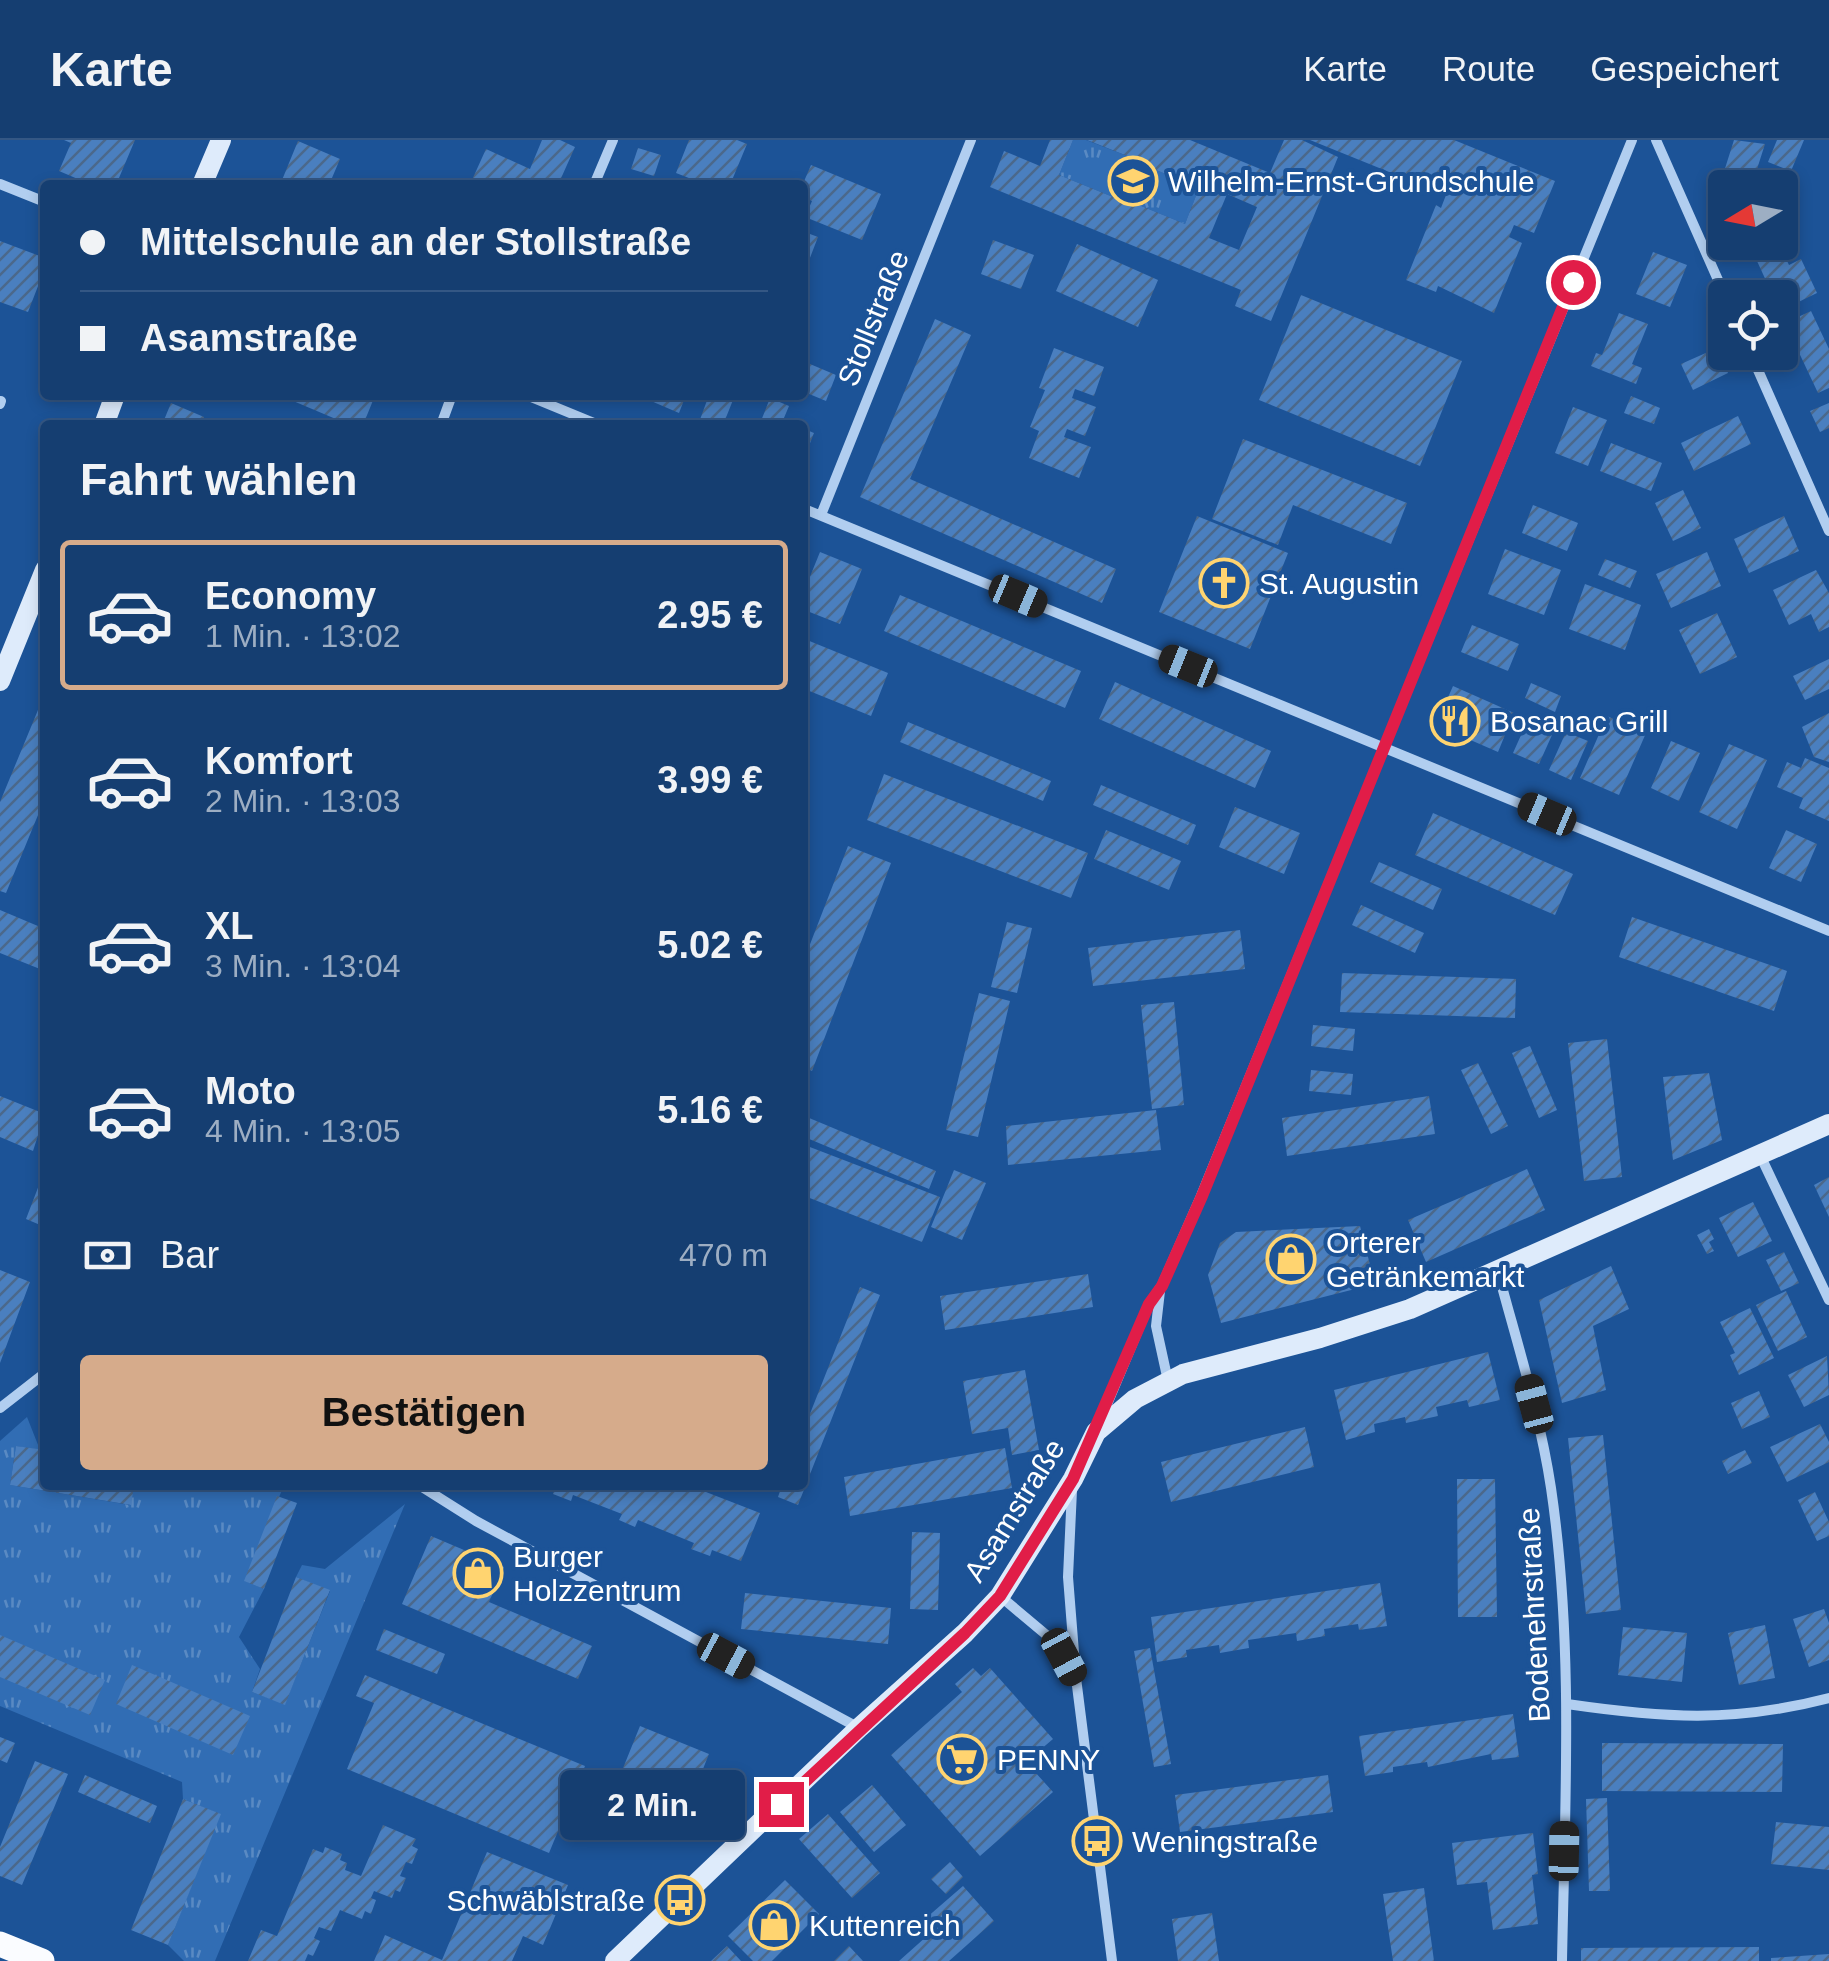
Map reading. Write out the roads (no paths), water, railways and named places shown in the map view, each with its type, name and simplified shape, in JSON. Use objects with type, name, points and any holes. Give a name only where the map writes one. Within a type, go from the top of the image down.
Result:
[{"type":"main road","points":[[0,1944],[42,1961]]},
{"type":"street","points":[[204,180],[221,140]]},
{"type":"street","points":[[596,180],[613,140]]},
{"type":"street","name":"Stollstraße","points":[[821,515],[972,140]]},
{"type":"street","points":[[1096,1432],[1142,1319],[1162,1286],[1202,1196],[1632,140]]},
{"type":"street","points":[[1656,140],[1718,280]]},
{"type":"street","points":[[0,184],[40,200]]},
{"type":"street","points":[[1758,370],[1829,531]]},
{"type":"street","points":[[538,400],[588,420]]},
{"type":"street","points":[[808,510],[1829,931]]},
{"type":"street","points":[[0,680],[40,582]]},
{"type":"street","name":"Asamstraße","points":[[616,1961],[1000,1596],[1073,1479],[1096,1432],[1135,1399],[1168,1381],[1410,1310],[1829,1124]]},
{"type":"street","points":[[1760,1155],[1829,1300]]},
{"type":"street","name":"Bodenehrstraße","points":[[1498,1272],[1534,1404],[1559,1560],[1567,1704],[1562,1961]]},
{"type":"street","points":[[1162,1286],[1156,1326],[1168,1381]]},
{"type":"street","points":[[0,1408],[40,1378]]},
{"type":"street","points":[[1073,1479],[1068,1578],[1076,1678],[1112,1961]]},
{"type":"street","points":[[427,1490],[476,1521],[859,1728]]},
{"type":"street","points":[[1000,1596],[1050,1638],[1076,1678]]},
{"type":"street","points":[[1567,1704],[1711,1718],[1758,1714],[1829,1698]]},
{"type":"place","name":"Wilhelm-Ernst-Grundschule","points":[[1133,181]]},
{"type":"place","name":"St. Augustin","points":[[1224,583]]},
{"type":"place","name":"Bosanac Grill","points":[[1455,721]]},
{"type":"place","name":"Orterer Getränkemarkt","points":[[1291,1259]]},
{"type":"place","name":"Burger Holzzentrum","points":[[478,1573]]},
{"type":"place","name":"PENNY","points":[[962,1759]]},
{"type":"place","name":"Weningstraße","points":[[1097,1841]]},
{"type":"place","name":"Schwäblstraße","points":[[680,1900]]},
{"type":"place","name":"Kuttenreich","points":[[774,1925]]}]
